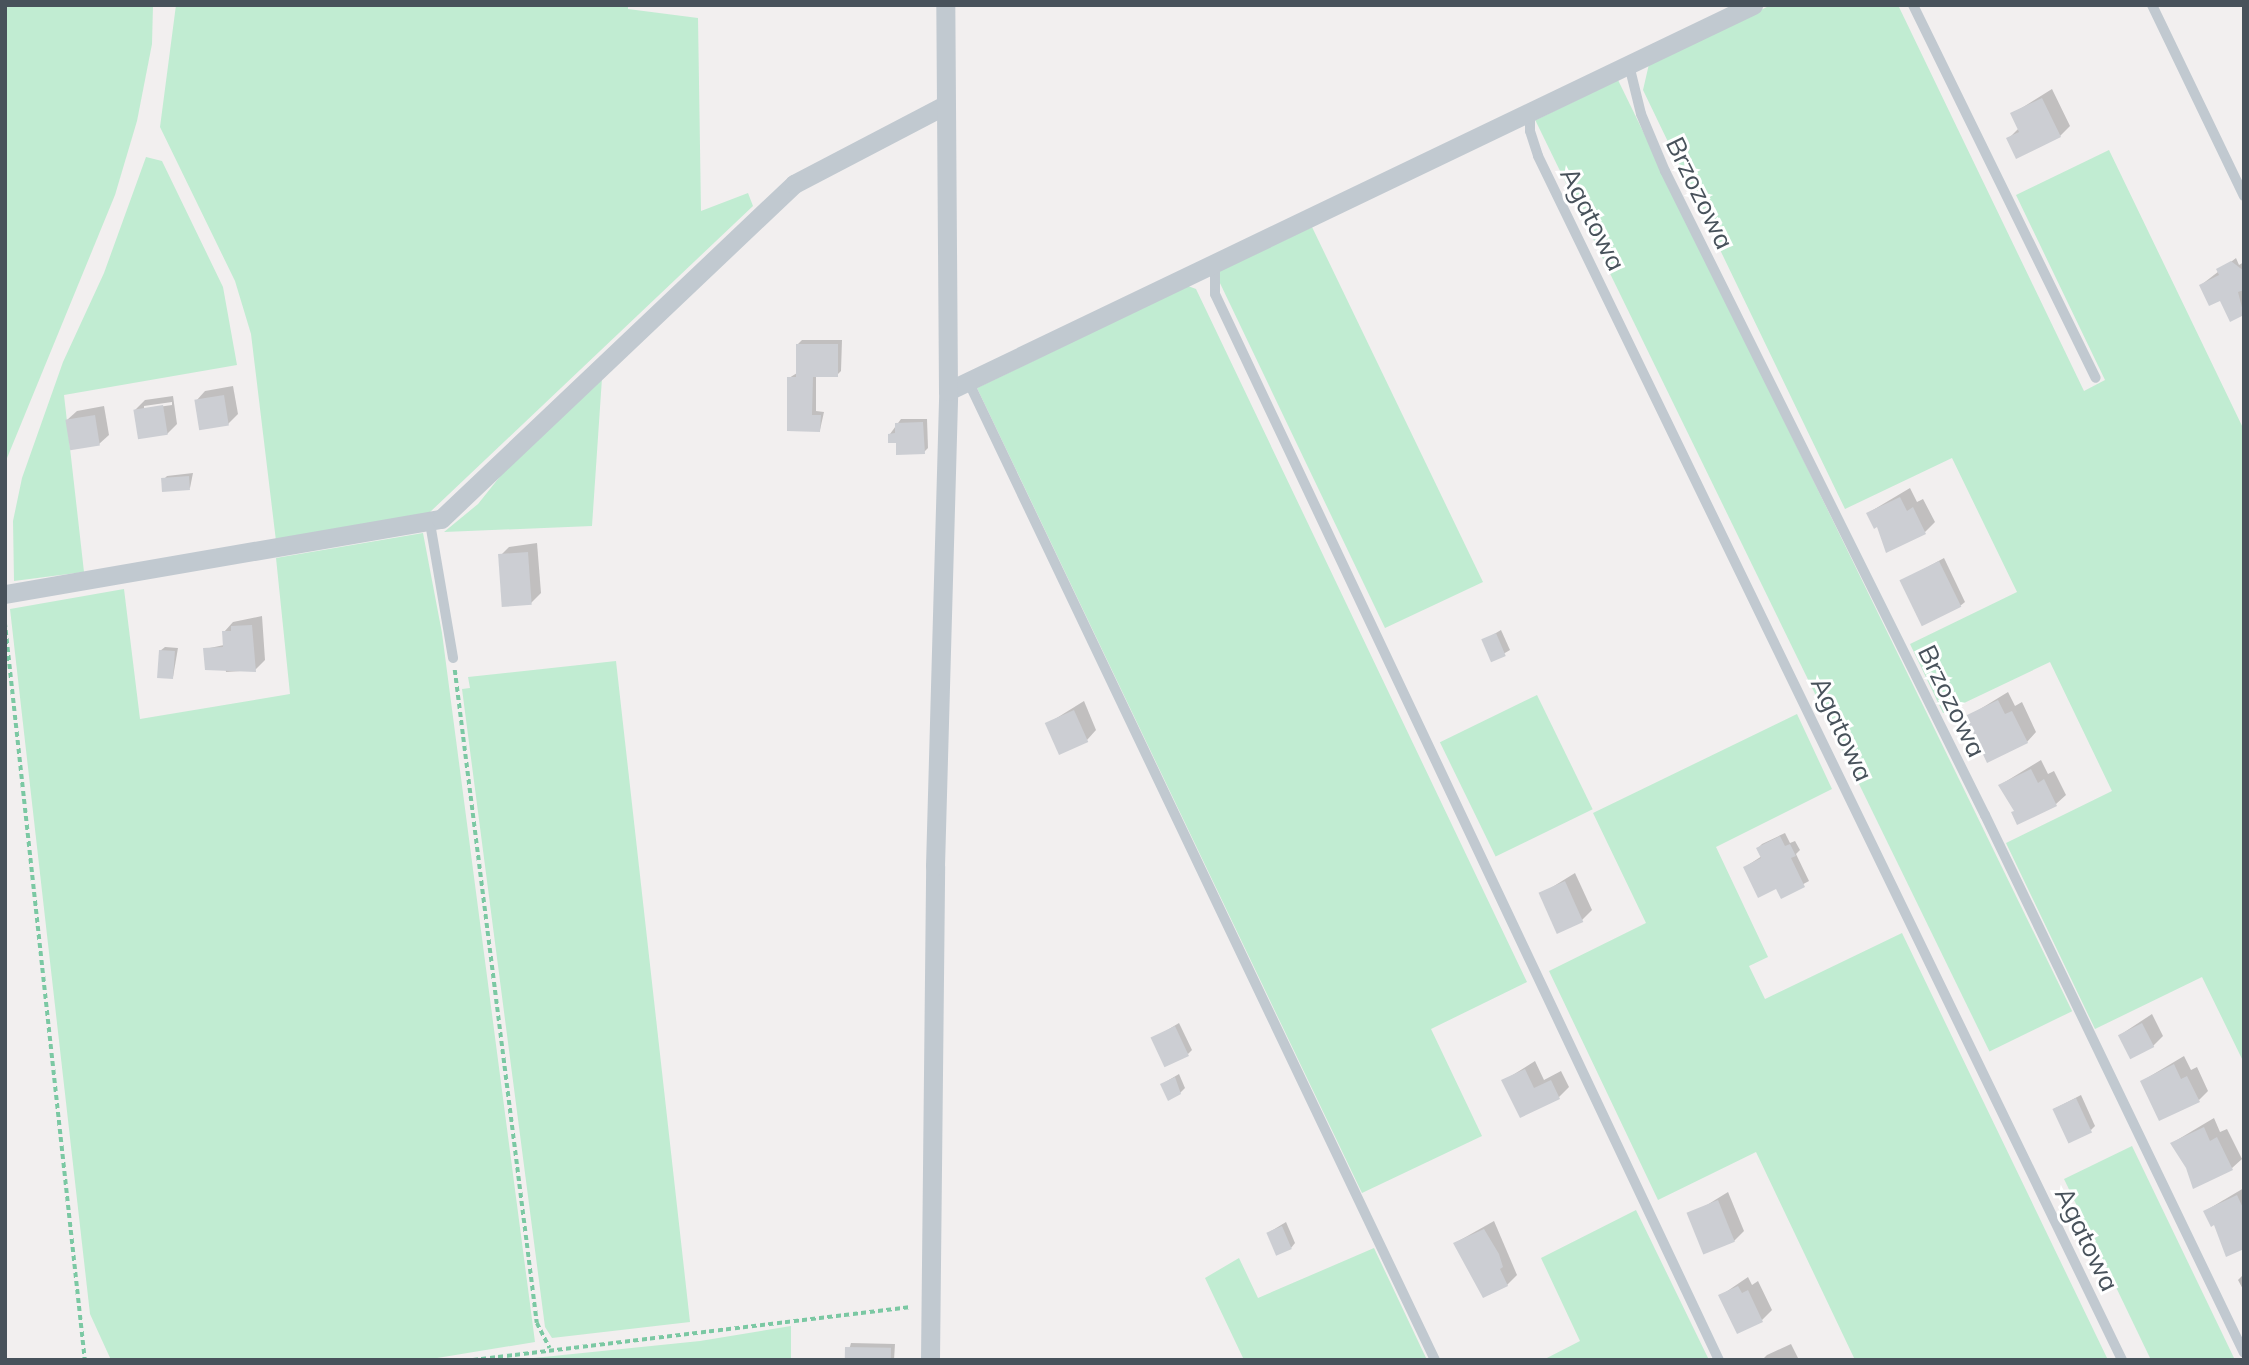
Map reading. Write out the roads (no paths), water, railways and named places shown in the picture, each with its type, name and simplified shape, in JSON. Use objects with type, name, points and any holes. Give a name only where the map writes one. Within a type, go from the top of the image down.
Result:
[{"type":"street","points":[[930,1360],[935,866],[948,391],[945,5]]},
{"type":"street","points":[[948,391],[1753,5]]},
{"type":"street","points":[[5,594],[430,523],[458,507],[794,184],[945,105]]},
{"type":"lane","points":[[1913,5],[2096,378]]},
{"type":"lane","points":[[2152,5],[2244,196]]},
{"type":"lane","name":"Brzozowa","points":[[1629,65],[1641,114],[1664,171],[1979,802],[2244,1353]]},
{"type":"lane","name":"Agatowa","points":[[1530,114],[1530,131],[1538,156],[2122,1360]]},
{"type":"lane","points":[[1215,265],[1215,294],[1719,1360]]},
{"type":"lane","points":[[969,383],[1435,1360]]},
{"type":"lane","points":[[430,523],[453,658]]}]
